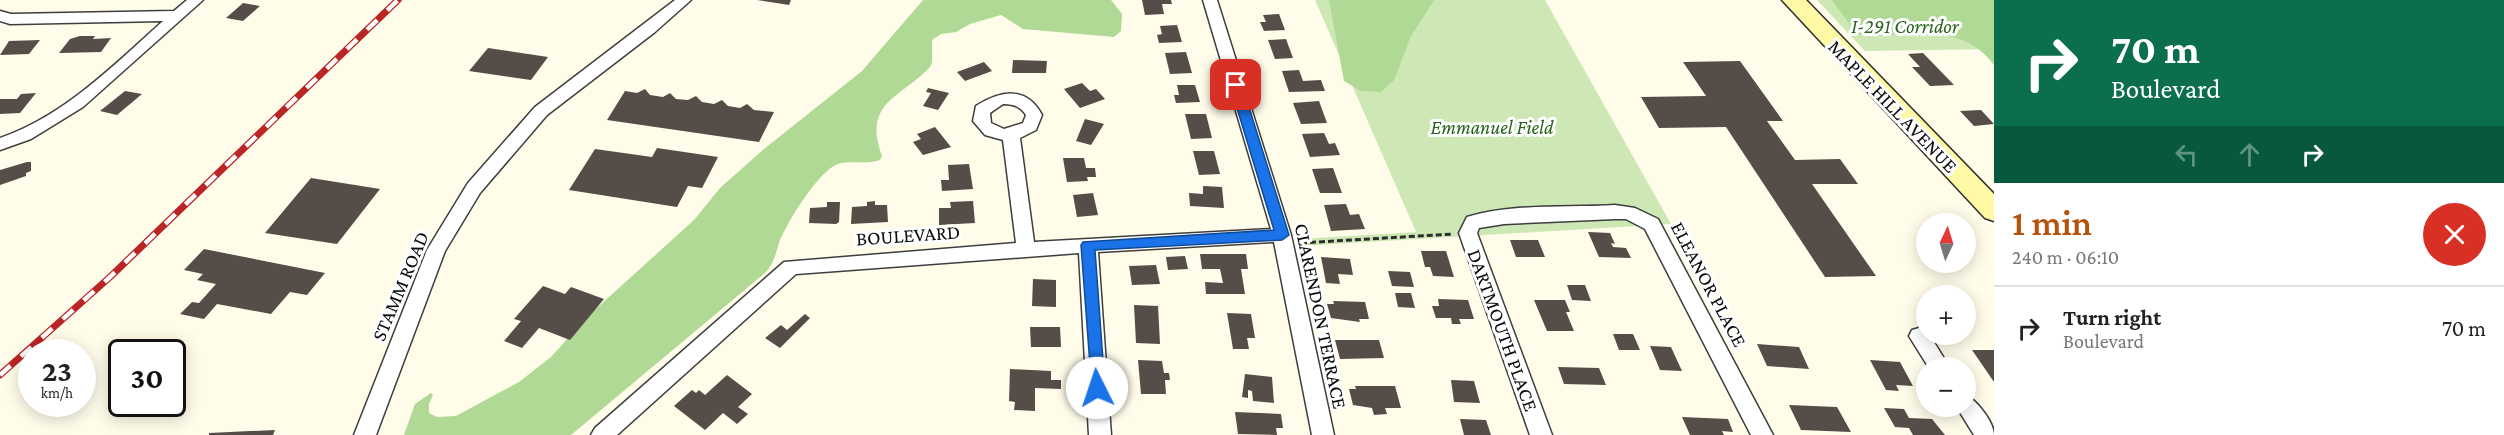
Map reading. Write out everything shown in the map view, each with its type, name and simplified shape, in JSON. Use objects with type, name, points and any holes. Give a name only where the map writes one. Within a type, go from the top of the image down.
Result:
[{"type":"main road","name":"MAPLE HILL AVENUE","points":[[1793,0],[1994,211]]},
{"type":"street","points":[[0,144],[18,140],[44,126],[72,106],[196,0]]},
{"type":"street","name":"STAMM ROAD","points":[[365,435],[436,250],[474,188],[541,111],[595,68],[650,29],[684,0]]},
{"type":"street","name":"CLARENDON TERRACE","points":[[1210,0],[1283,239],[1323,435]]},
{"type":"street","points":[[0,16],[10,20],[177,16]]},
{"type":"street","points":[[1011,135],[1026,249]]},
{"type":"street","name":"ELEANOR PLACE","points":[[1504,217],[1629,213],[1652,224],[1762,435]]},
{"type":"street","name":"DARTMOUTH PLACE","points":[[1504,217],[1473,222],[1468,233],[1541,435]]},
{"type":"street","name":"BOULEVARD","points":[[602,435],[791,267],[1088,245],[1283,239]]},
{"type":"street","points":[[1088,245],[1100,435]]},
{"type":"street","points":[[1974,417],[1986,435]]},
{"type":"path","points":[[1283,239],[1468,233]]},
{"type":"green space","points":[[923,0],[1111,0],[1122,14],[1121,31],[1114,37],[1023,29],[1001,15],[970,24],[956,32],[941,34],[932,40],[930,67],[888,103],[881,112],[877,124],[877,138],[882,156],[880,160],[843,163],[830,168],[796,211],[766,272],[571,435],[404,435],[415,404],[431,393],[433,395],[429,404],[429,413],[437,417],[456,416],[519,382],[551,357],[588,316],[694,220],[720,188],[764,149],[862,71]]},
{"type":"green space","name":"Emmanuel Field","points":[[1315,0],[1545,0],[1671,224],[1301,246],[1300,239],[1416,232]]},
{"type":"green space","points":[[1329,0],[1434,0],[1411,36],[1394,80],[1381,92],[1361,91],[1344,81]]},
{"type":"green space","name":"I-291 Corridor","points":[[1817,0],[1994,0],[1994,49],[1865,51]]},
{"type":"green space","name":"I-291 Corridor","points":[[1832,0],[1994,0],[1994,65],[1972,45],[1947,36],[1919,34],[1865,36],[1857,34]]},
{"type":"building","points":[[757,0],[791,0],[789,5]]},
{"type":"building","points":[[1142,0],[1171,0],[1172,4],[1162,4],[1164,14],[1145,15]]},
{"type":"building","points":[[243,3],[260,6],[243,21],[226,18]]},
{"type":"building","points":[[1279,14],[1285,30],[1264,31],[1260,22],[1266,22],[1263,15]]},
{"type":"building","points":[[1177,25],[1182,42],[1159,43],[1157,35],[1162,34],[1160,26]]},
{"type":"building","points":[[95,36],[93,39],[111,38],[101,52],[59,53],[70,39]]},
{"type":"building","points":[[1286,39],[1293,58],[1275,59],[1268,40]]},
{"type":"building","points":[[40,40],[29,54],[0,55],[9,41]]},
{"type":"building","points":[[488,48],[548,57],[531,80],[469,71]]},
{"type":"building","points":[[1186,52],[1192,73],[1170,74],[1165,53]]},
{"type":"building","points":[[1923,53],[1954,85],[1930,86],[1912,67],[1920,67],[1908,54]]},
{"type":"building","points":[[1013,60],[1047,61],[1046,73],[1012,73]]},
{"type":"building","points":[[1740,61],[1783,121],[1767,121],[1795,160],[1840,159],[1858,184],[1812,184],[1876,276],[1825,277],[1726,127],[1659,128],[1641,97],[1706,96],[1683,62]]},
{"type":"building","points":[[984,62],[992,71],[965,81],[957,72]]},
{"type":"building","points":[[1299,70],[1303,81],[1321,80],[1325,91],[1289,92],[1282,71]]},
{"type":"building","points":[[1082,83],[1090,91],[1096,89],[1105,99],[1080,108],[1064,89]]},
{"type":"building","points":[[1177,85],[1195,85],[1200,102],[1176,103],[1174,95],[1179,95]]},
{"type":"building","points":[[928,88],[949,93],[938,110],[923,106],[931,93],[926,92]]},
{"type":"building","points":[[645,89],[650,95],[663,97],[670,93],[676,99],[688,100],[696,96],[702,102],[714,104],[722,100],[728,106],[740,108],[747,104],[754,110],[774,112],[759,142],[607,120],[625,91],[637,93]]},
{"type":"building","points":[[125,91],[142,94],[117,115],[100,111]]},
{"type":"building","points":[[36,93],[20,113],[0,114],[0,99],[17,99],[21,94]]},
{"type":"building","points":[[1319,101],[1327,123],[1301,124],[1293,103]]},
{"type":"building","points":[[1981,110],[1994,124],[1974,126],[1960,111]]},
{"type":"building","points":[[1185,114],[1206,114],[1212,138],[1191,139]]},
{"type":"building","points":[[1085,119],[1104,124],[1091,145],[1076,141]]},
{"type":"building","points":[[935,127],[951,147],[923,155],[913,142],[921,139],[917,134]]},
{"type":"building","points":[[1324,133],[1329,144],[1335,143],[1340,155],[1310,157],[1302,134]]},
{"type":"building","points":[[657,148],[718,157],[702,188],[688,186],[677,207],[569,190],[595,149],[652,157]]},
{"type":"building","points":[[1193,151],[1214,151],[1220,174],[1199,175]]},
{"type":"building","points":[[1063,158],[1084,158],[1086,168],[1095,168],[1096,177],[1087,177],[1088,181],[1067,182]]},
{"type":"building","points":[[31,162],[31,171],[26,173],[26,176],[0,185],[0,170]]},
{"type":"building","points":[[969,164],[973,189],[942,191],[941,180],[949,180],[948,165]]},
{"type":"building","points":[[1333,168],[1342,193],[1320,193],[1312,169]]},
{"type":"building","points":[[311,178],[380,189],[337,244],[265,233]]},
{"type":"building","points":[[1203,186],[1222,187],[1224,208],[1190,206],[1189,193],[1203,194]]},
{"type":"building","points":[[1093,193],[1098,215],[1077,217],[1073,195]]},
{"type":"building","points":[[875,201],[875,205],[887,205],[888,222],[851,224],[852,207],[867,206],[867,202]]},
{"type":"building","points":[[973,201],[975,223],[939,225],[939,208],[951,208],[950,202]]},
{"type":"building","points":[[827,202],[840,202],[839,222],[836,224],[809,223],[810,208],[827,207]]},
{"type":"building","points":[[1346,204],[1350,215],[1359,214],[1365,229],[1331,231],[1324,205]]},
{"type":"building","points":[[1588,232],[1610,233],[1615,244],[1611,243],[1613,247],[1626,248],[1631,258],[1599,257]]},
{"type":"building","points":[[1510,240],[1538,240],[1545,257],[1516,257]]},
{"type":"building","points":[[204,249],[325,273],[307,295],[290,292],[271,314],[217,304],[204,319],[180,314],[192,302],[199,303],[216,284],[197,280],[203,274],[184,270]]},
{"type":"building","points":[[1421,251],[1446,251],[1454,277],[1433,276],[1430,267],[1425,267]]},
{"type":"building","points":[[1200,254],[1246,254],[1248,269],[1241,269],[1245,294],[1206,294],[1205,282],[1223,283],[1220,269],[1202,269]]},
{"type":"building","points":[[1185,256],[1188,269],[1168,270],[1166,257]]},
{"type":"building","points":[[1321,257],[1350,259],[1353,275],[1338,274],[1340,284],[1326,283]]},
{"type":"building","points":[[1156,265],[1160,284],[1132,285],[1129,266]]},
{"type":"building","points":[[1388,271],[1410,272],[1414,287],[1392,286]]},
{"type":"building","points":[[1033,279],[1056,280],[1056,307],[1032,306]]},
{"type":"building","points":[[1567,285],[1585,285],[1591,301],[1572,300]]},
{"type":"building","points":[[543,286],[565,294],[571,287],[604,299],[570,340],[539,328],[522,348],[504,341],[521,321],[514,319]]},
{"type":"building","points":[[1395,293],[1411,293],[1415,308],[1398,307]]},
{"type":"building","points":[[1438,299],[1468,300],[1474,319],[1459,319],[1461,324],[1452,324],[1451,318],[1436,318],[1432,306],[1439,306]]},
{"type":"building","points":[[1534,300],[1565,300],[1570,312],[1566,312],[1574,331],[1547,331]]},
{"type":"building","points":[[1333,301],[1365,302],[1369,319],[1359,319],[1360,322],[1331,318],[1327,304],[1334,304]]},
{"type":"building","points":[[1134,305],[1158,306],[1160,344],[1136,343]]},
{"type":"building","points":[[1227,313],[1251,314],[1255,338],[1247,338],[1249,349],[1233,349]]},
{"type":"building","points":[[805,314],[810,318],[780,348],[765,338],[781,325],[787,330]]},
{"type":"building","points":[[1030,327],[1060,327],[1061,347],[1031,347]]},
{"type":"building","points":[[1613,334],[1633,334],[1640,350],[1619,350]]},
{"type":"building","points":[[1335,340],[1379,340],[1384,358],[1340,359]]},
{"type":"building","points":[[1757,344],[1799,347],[1809,369],[1767,366]]},
{"type":"building","points":[[1650,346],[1671,347],[1682,371],[1660,370]]},
{"type":"building","points":[[1972,350],[1994,350],[1994,382]]},
{"type":"building","points":[[1138,360],[1162,361],[1164,373],[1169,373],[1170,380],[1165,380],[1166,394],[1141,394]]},
{"type":"building","points":[[1870,360],[1900,362],[1913,386],[1896,385],[1899,391],[1886,390]]},
{"type":"building","points":[[1558,367],[1599,368],[1606,385],[1564,384]]},
{"type":"building","points":[[1010,369],[1051,371],[1051,380],[1061,380],[1061,389],[1035,388],[1035,411],[1014,410],[1015,402],[1009,401]]},
{"type":"building","points":[[1245,374],[1272,377],[1274,403],[1253,401],[1252,391],[1248,390],[1248,398],[1242,397]]},
{"type":"building","points":[[727,375],[752,394],[738,407],[748,414],[737,424],[723,413],[705,430],[674,406],[692,390],[696,393],[699,390],[705,395]]},
{"type":"building","points":[[1451,380],[1474,381],[1480,403],[1454,402]]},
{"type":"building","points":[[1355,386],[1395,386],[1401,408],[1385,408],[1387,414],[1374,415],[1372,408],[1353,405],[1349,389],[1356,389]]},
{"type":"building","points":[[1789,405],[1837,407],[1851,432],[1801,430]]},
{"type":"building","points":[[1884,408],[1904,409],[1909,418],[1932,419],[1945,435],[1913,435],[1909,428],[1895,427]]},
{"type":"building","points":[[1235,412],[1281,414],[1283,428],[1276,428],[1277,435],[1238,434]]},
{"type":"building","points":[[1682,417],[1728,419],[1733,432],[1722,431],[1724,435],[1690,435]]},
{"type":"building","points":[[1460,419],[1486,420],[1491,435],[1464,435]]},
{"type":"building","points":[[275,430],[273,435],[209,435],[209,433]]},
{"type":"railway","points":[[0,375],[110,277],[398,0]]},
{"type":"route","points":[[1097,388],[1088,245],[1282,235],[1236,85]]}]
